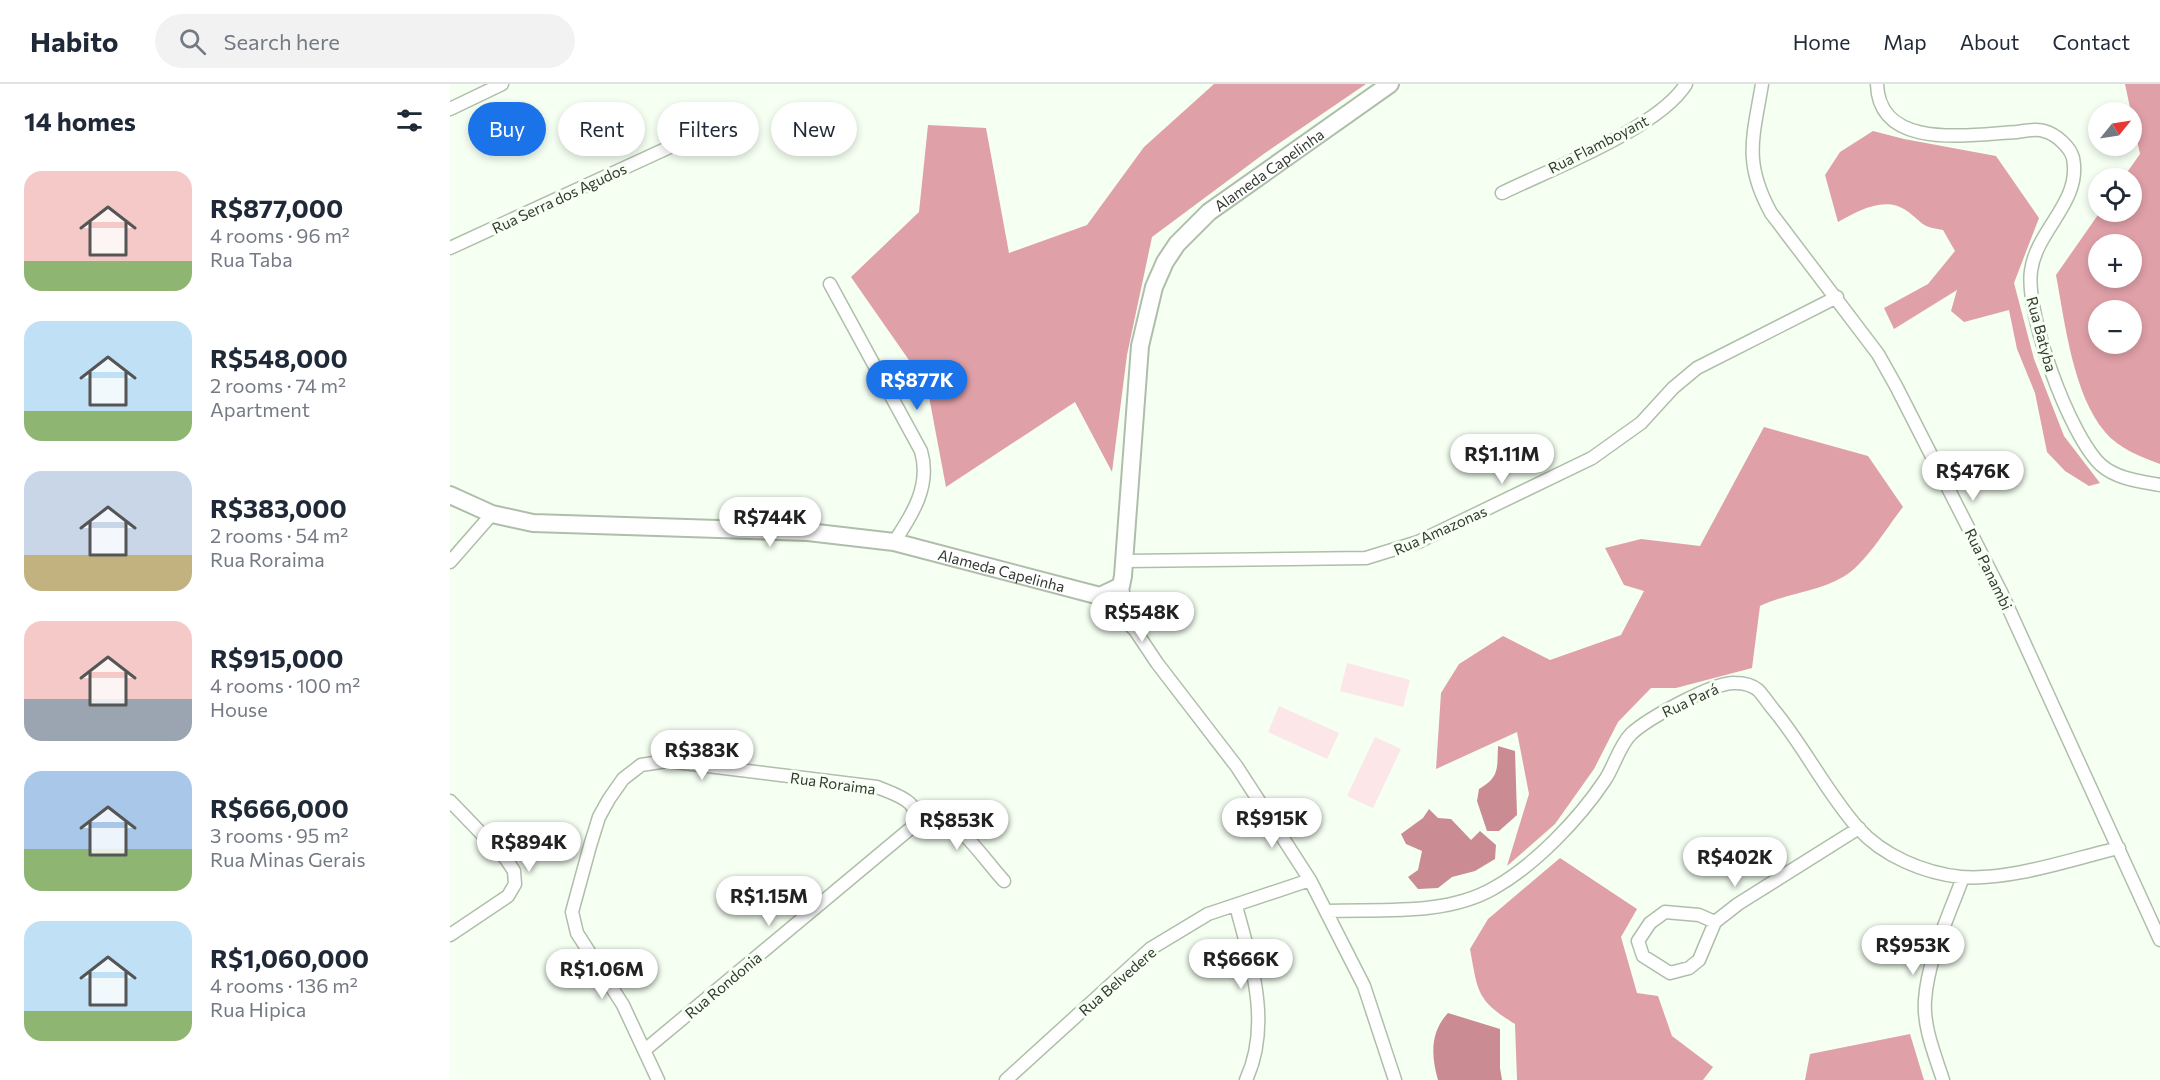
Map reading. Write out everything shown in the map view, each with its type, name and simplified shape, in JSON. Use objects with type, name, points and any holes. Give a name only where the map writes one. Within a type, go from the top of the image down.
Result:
[{"type":"street","points":[[450,109],[502,84]]},
{"type":"street","name":"Alameda Capelinha","points":[[1121,586],[1125,561],[1140,346],[1154,287],[1165,262],[1185,234],[1209,212],[1390,84]]},
{"type":"street","name":"Rua Flamboyant","points":[[1502,193],[1645,123],[1671,104],[1686,84]]},
{"type":"street","name":"Rua Panambi","points":[[1762,84],[1752,139],[1752,165],[1758,190],[1771,213],[1878,354],[1939,467],[2002,594],[2160,940]]},
{"type":"street","name":"Rua Batyba","points":[[1877,84],[1883,108],[1894,121],[1907,129],[1944,136],[2044,130],[2064,143],[2072,156],[2074,171],[2071,190],[2037,249],[2031,270],[2030,298],[2060,396],[2072,422],[2100,464],[2117,476],[2160,485]]},
{"type":"street","name":"Rua Serra dos Agudos","points":[[450,248],[657,153]]},
{"type":"street","points":[[830,284],[921,451],[926,468],[923,486],[909,520],[894,542]]},
{"type":"street","name":"Rua Amazonas","points":[[1125,561],[1366,558],[1418,542],[1592,458],[1641,423],[1673,388],[1697,368],[1837,297]]},
{"type":"street","name":"Alameda Capelinha","points":[[450,495],[492,514],[533,523],[808,532],[894,542],[1100,596]]},
{"type":"street","points":[[450,562],[492,514]]},
{"type":"street","points":[[1135,630],[1121,586],[1100,596],[1135,630],[1157,663],[1237,767],[1310,880],[1364,986],[1395,1080]]},
{"type":"street","name":"Rua Pará","points":[[1327,911],[1456,904],[1495,888],[1530,862],[1585,807],[1607,777],[1629,736],[1649,720],[1682,703],[1720,685],[1734,682],[1758,690],[1858,828],[1888,852],[1912,865],[1936,873],[1963,877],[1999,875],[2119,848]]},
{"type":"street","name":"Rua Roraima","points":[[646,1049],[623,1005],[577,933],[572,912],[599,817],[623,779],[641,765],[667,761],[877,788],[906,800],[915,808],[930,809],[946,817],[1004,881]]},
{"type":"street","points":[[450,801],[506,860],[514,871],[515,884],[508,896],[450,935]]},
{"type":"street","name":"Rua Rondonia","points":[[646,1049],[911,828],[916,819],[915,808]]},
{"type":"street","points":[[1715,922],[1699,915],[1665,912],[1650,923],[1638,941],[1643,956],[1670,973],[1689,968],[1699,960],[1715,922],[1738,904],[1858,828]]},
{"type":"street","points":[[1943,1080],[1930,1039],[1925,1001],[1929,973],[1963,877]]},
{"type":"street","name":"Rua Belvedere","points":[[1006,1080],[1150,949],[1208,914],[1310,880]]},
{"type":"street","points":[[1236,906],[1253,971],[1258,1004],[1258,1034],[1246,1080]]},
{"type":"street","points":[[646,1049],[658,1080]]},
{"type":"shaded area","points":[[1214,84],[1366,84],[1265,153],[1152,237],[1127,355],[1112,472],[1075,402],[946,487],[927,386],[851,277],[919,212],[928,125],[986,128],[1009,253],[1087,225],[1144,147]]},
{"type":"shaded area","points":[[2125,84],[2160,84],[2160,464],[2116,443],[2094,416],[2085,398],[2072,357],[2056,275],[2093,222],[2142,222],[2142,168],[2130,168],[2139,156],[2142,156],[2142,102],[2129,102]]},
{"type":"shaded area","points":[[1873,131],[1996,156],[2039,218],[2014,283],[2034,359],[2064,436],[2100,483],[2089,486],[2065,471],[2047,452],[2035,393],[2017,349],[2009,310],[1964,322],[1951,311],[1957,290],[1894,329],[1884,308],[1928,284],[1955,251],[1943,230],[1926,226],[1899,206],[1890,204],[1872,206],[1838,222],[1825,175],[1840,152]]},
{"type":"shaded area","points":[[1764,427],[1868,456],[1903,507],[1867,555],[1843,577],[1823,586],[1760,606],[1752,668],[1676,688],[1651,688],[1618,722],[1594,769],[1555,824],[1507,866],[1529,794],[1517,732],[1436,769],[1441,693],[1459,664],[1503,636],[1550,660],[1621,635],[1644,591],[1624,585],[1605,548],[1641,539],[1700,546]]},
{"type":"shaded area","points":[[1347,663],[1410,680],[1403,707],[1340,691]]},
{"type":"shaded area","points":[[1279,706],[1339,733],[1327,759],[1268,732]]},
{"type":"shaded area","points":[[1375,737],[1401,749],[1373,808],[1347,796]]},
{"type":"shaded area","points":[[1498,746],[1515,751],[1517,815],[1499,831],[1487,831],[1477,801],[1479,789],[1491,780],[1496,771]]},
{"type":"shaded area","points":[[1429,809],[1438,818],[1451,819],[1471,840],[1480,831],[1496,845],[1495,859],[1475,871],[1452,877],[1438,888],[1418,889],[1408,877],[1418,870],[1422,851],[1406,844],[1401,834],[1423,818]]},
{"type":"shaded area","points":[[1560,858],[1637,909],[1621,937],[1637,993],[1658,996],[1672,1036],[1713,1067],[1703,1080],[1517,1080],[1515,1024],[1502,1016],[1481,994],[1470,949],[1488,919]]},
{"type":"shaded area","points":[[1448,1013],[1500,1029],[1502,1080],[1438,1080],[1433,1053],[1435,1036]]},
{"type":"shaded area","points":[[1910,1034],[1924,1080],[1805,1080],[1810,1054]]}]
